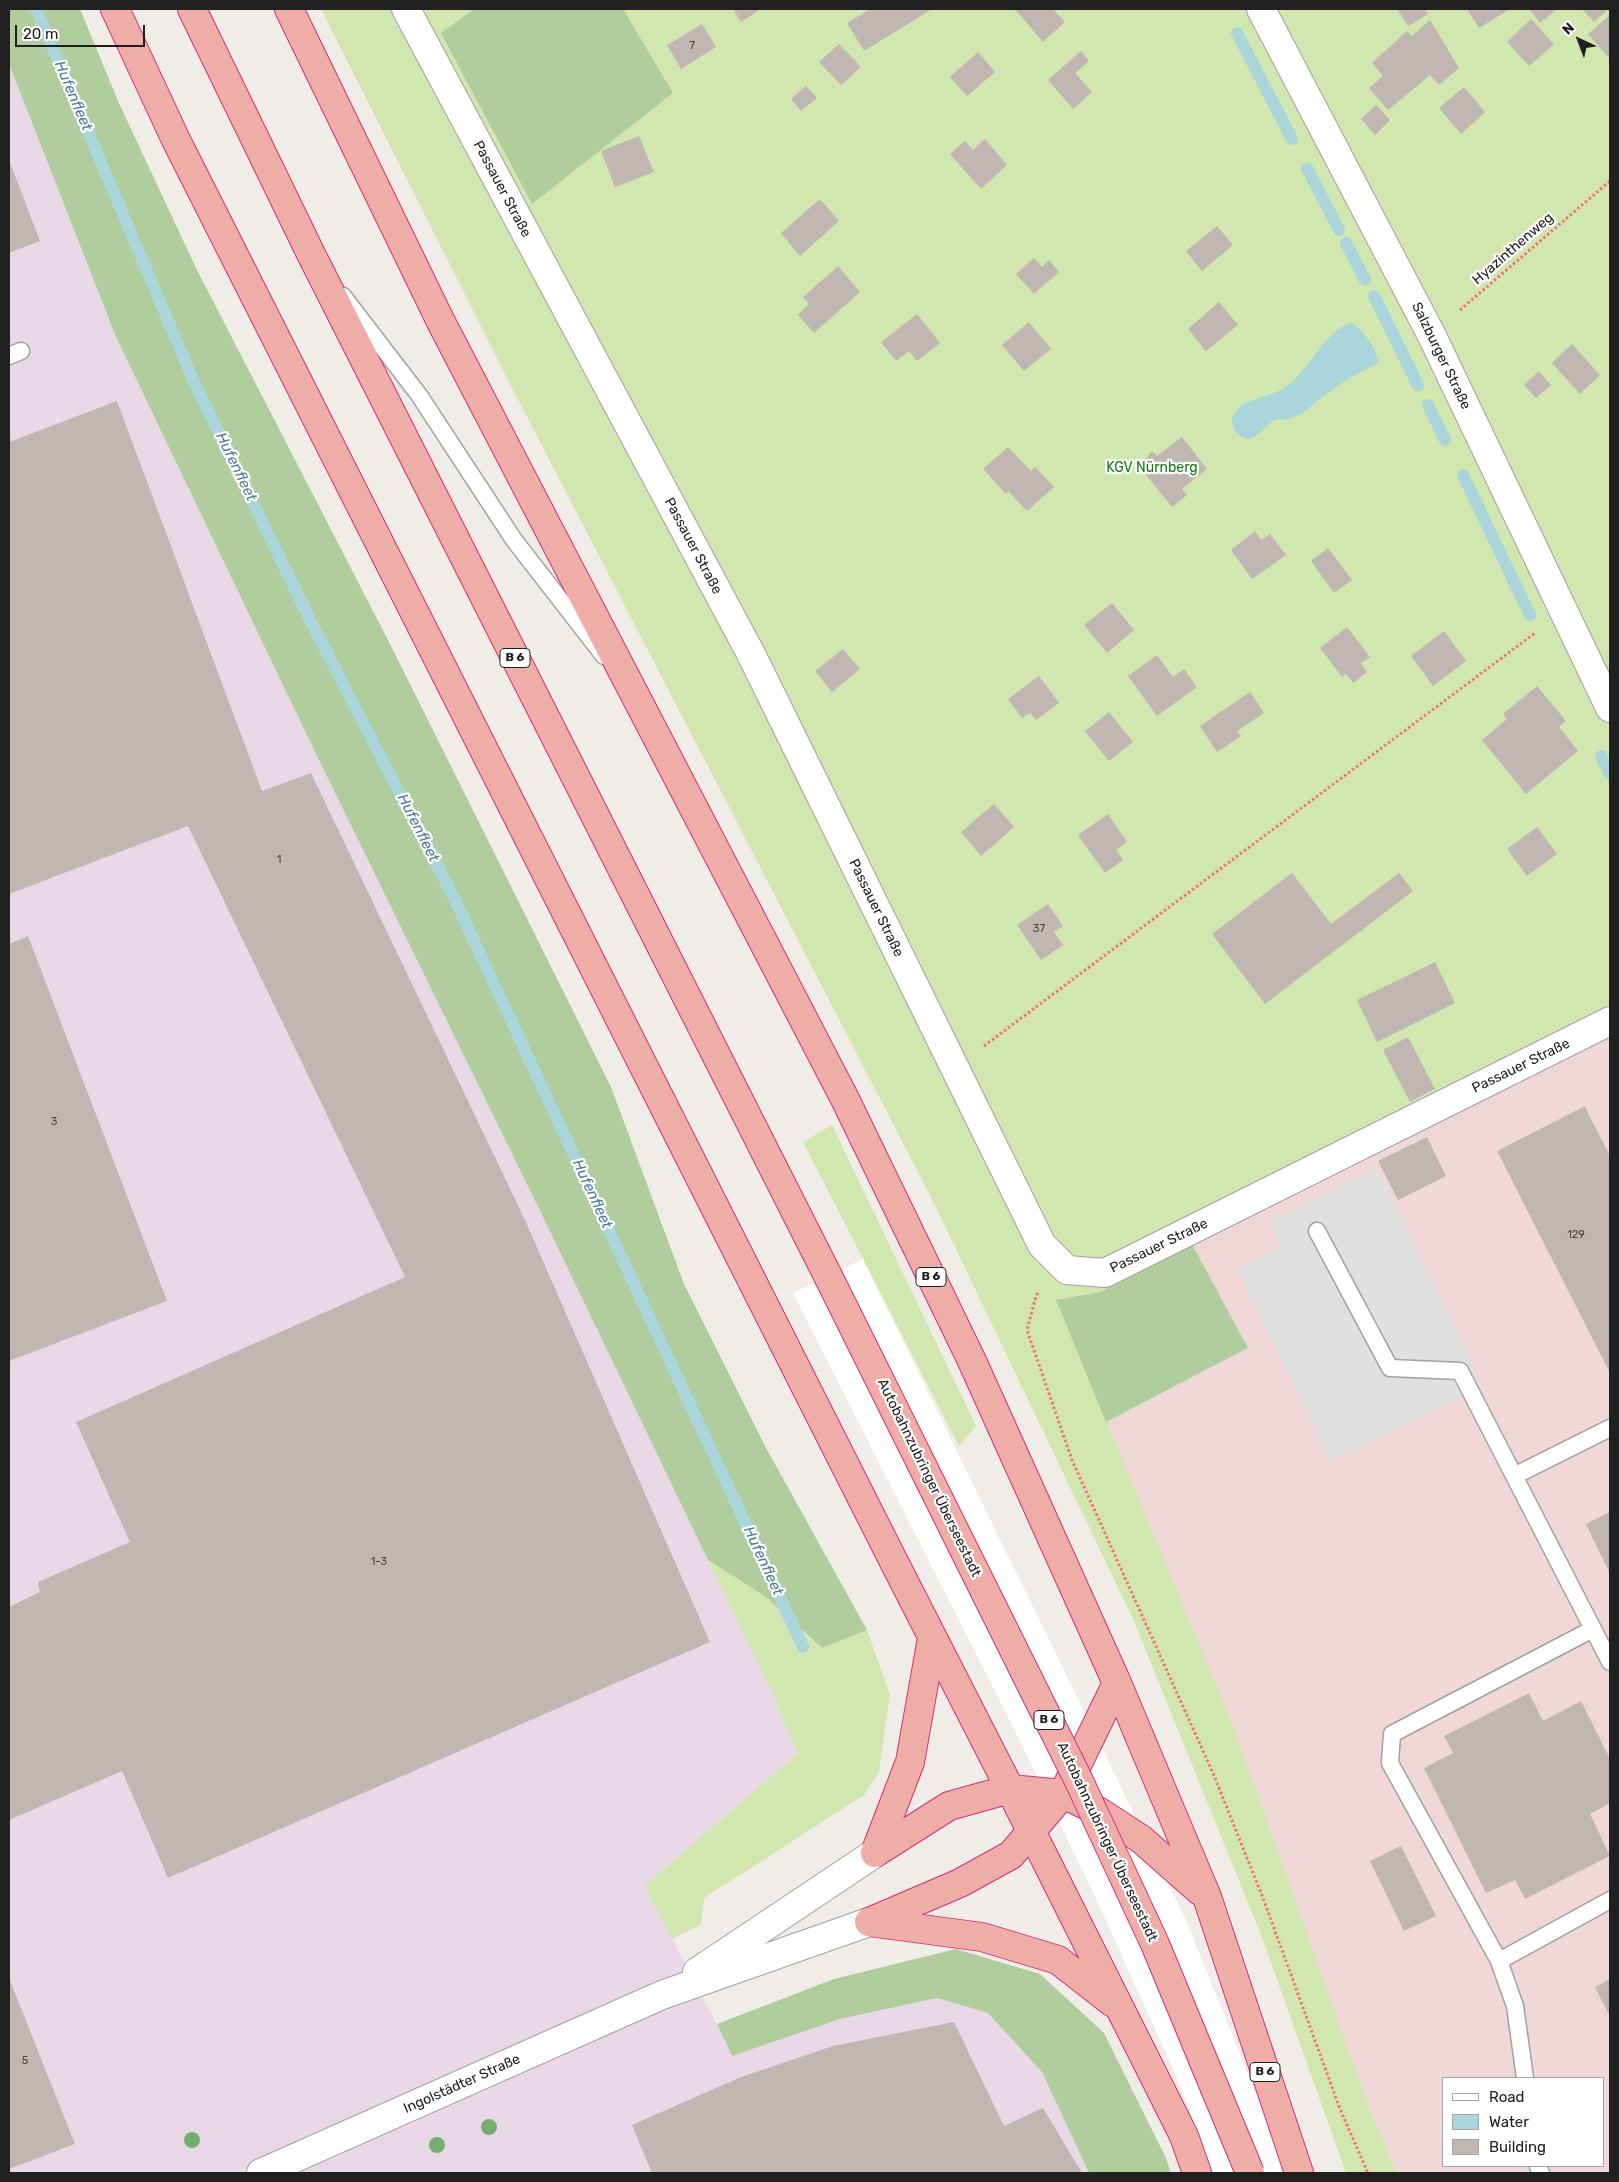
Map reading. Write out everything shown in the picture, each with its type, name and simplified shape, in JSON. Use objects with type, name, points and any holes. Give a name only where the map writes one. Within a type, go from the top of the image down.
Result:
[{"type":"highway","points":[[115,9],[176,140],[932,1638],[1032,1832],[1118,2008],[1184,2136],[1197,2173]]},
{"type":"highway","name":"B 6","points":[[192,9],[310,252]]},
{"type":"highway","name":"B 6","points":[[198,9],[206,37]]},
{"type":"highway","name":"B 6","points":[[289,9],[442,322],[850,1107],[976,1370],[1117,1683],[1207,1897],[1299,2173]]},
{"type":"highway","name":"Autobahnzubringer Überseestadt","points":[[310,252],[828,1276],[1084,1790],[1155,1944],[1250,2173]]},
{"type":"highway","points":[[875,1853],[910,1762],[932,1638]]},
{"type":"highway","points":[[869,1922],[960,1882],[1011,1855],[1063,1794],[1117,1683]]},
{"type":"highway","points":[[875,1853],[949,1806],[1010,1789],[1063,1794],[1098,1811],[1141,1839],[1207,1897]]},
{"type":"highway","points":[[869,1922],[982,1937],[1058,1960],[1118,2008]]},
{"type":"street","name":"Passauer Straße","points":[[406,9],[751,654],[1042,1245],[1067,1270],[1105,1273],[1610,1021]]},
{"type":"street","name":"Salzburger Straße","points":[[1261,9],[1431,334],[1610,708]]},
{"type":"street","name":"Ingolstädter Straße","points":[[662,1994],[875,1853]]},
{"type":"street","name":"Ingolstädter Straße","points":[[261,2173],[662,1994],[869,1922]]},
{"type":"lane","points":[[310,252],[419,395],[514,540],[642,706]]},
{"type":"lane","points":[[1317,1231],[1390,1368],[1460,1371],[1610,1662]]},
{"type":"lane","points":[[1514,1476],[1610,1428]]},
{"type":"lane","points":[[1525,2077],[1514,2006],[1499,1961],[1390,1763],[1392,1734],[1593,1629]]},
{"type":"lane","points":[[1499,1961],[1610,1900]]},
{"type":"path","name":"Hyazinthenweg","points":[[1431,334],[1610,181]]},
{"type":"path","points":[[953,1064],[993,1040],[1524,641],[1564,613]]},
{"type":"path","points":[[1067,1270],[1036,1296],[1027,1330],[1072,1460],[1227,1809],[1263,1898],[1340,2109],[1368,2173]]},
{"type":"shaded area","points":[[9,64],[116,337],[315,752],[543,1217],[773,1695],[797,1754],[644,1886],[732,2056],[840,2019],[937,1998],[988,2013],[1042,2072],[1089,2173],[9,2173]]},
{"type":"shaded area","points":[[1610,1014],[1610,2173],[1397,2173],[1370,2111],[1106,1422],[1248,1348],[1192,1244]]},
{"type":"shaded area","points":[[1377,1169],[1482,1386],[1330,1460],[1237,1268],[1281,1247],[1269,1222]]},
{"type":"green space","points":[[9,9],[80,9],[118,101],[196,268],[388,640],[611,1087],[684,1284],[765,1446],[867,1630],[822,1648],[766,1597],[708,1560],[543,1217],[315,752],[116,337],[9,64]]},
{"type":"green space","name":"KGV Nürnberg","points":[[321,9],[1610,9],[1610,1014],[1192,1244],[1100,1292],[1056,1300],[1232,1723],[1370,2111],[1397,2173],[1346,2173],[1263,1940],[1134,1621],[932,1199],[508,380]]},
{"type":"green space","points":[[474,9],[623,9],[673,93],[532,204],[441,33]]},
{"type":"green space","points":[[832,1125],[976,1426],[959,1446],[803,1142]]},
{"type":"green space","points":[[1192,1244],[1248,1348],[1106,1422],[1056,1300],[1100,1292]]},
{"type":"green space","points":[[708,1560],[766,1597],[821,1648],[867,1630],[890,1695],[879,1772],[864,1795],[704,1898],[701,1924],[672,1939],[644,1886],[797,1754],[773,1695]]},
{"type":"green space","points":[[956,1949],[1040,1974],[1104,2033],[1166,2158],[1171,2173],[1089,2173],[1042,2072],[988,2013],[937,1998],[840,2019],[732,2056],[717,2024],[834,1979]]},
{"type":"water","points":[[1351,322],[1369,340],[1378,363],[1340,384],[1302,413],[1288,419],[1275,420],[1252,438],[1244,438],[1236,432],[1232,418],[1239,408],[1250,401],[1284,388],[1293,381],[1332,335],[1341,327]]},
{"type":"pier","points":[[863,1259],[1185,1918],[1288,2173],[1213,2173],[1174,2071],[1093,1892],[1008,1717],[793,1293]]},
{"type":"building","points":[[733,9],[761,9],[741,22]]},
{"type":"building","points":[[870,9],[932,9],[864,51],[847,23]]},
{"type":"building","points":[[1015,9],[1053,9],[1065,22],[1043,42]]},
{"type":"building","points":[[1397,9],[1424,9],[1428,14],[1408,26]]},
{"type":"building","points":[[1467,9],[1510,9],[1479,28]]},
{"type":"building","points":[[1529,9],[1557,9],[1540,23]]},
{"type":"building","points":[[1582,9],[1609,9],[1594,22]]},
{"type":"building","points":[[1610,15],[1610,54],[1608,57],[1588,34]]},
{"type":"building","points":[[1531,19],[1554,44],[1529,66],[1507,42]]},
{"type":"building","points":[[1430,20],[1459,68],[1439,85],[1430,75],[1388,110],[1369,88],[1383,76],[1372,63],[1407,31],[1412,36]]},
{"type":"building","points":[[702,24],[716,47],[681,69],[667,45]]},
{"type":"building","points":[[839,44],[861,67],[841,85],[819,62]]},
{"type":"building","points":[[1081,51],[1089,61],[1075,73],[1092,92],[1073,109],[1048,80]]},
{"type":"building","points":[[978,52],[995,72],[967,96],[950,77]]},
{"type":"building","points":[[806,86],[817,98],[801,111],[791,99]]},
{"type":"building","points":[[1464,87],[1485,112],[1461,134],[1439,108]]},
{"type":"building","points":[[1376,105],[1390,120],[1375,135],[1361,119]]},
{"type":"building","points":[[639,136],[654,172],[615,187],[601,151]]},
{"type":"building","points":[[985,139],[1007,165],[981,189],[950,154],[965,141],[973,150]]},
{"type":"building","points":[[9,160],[40,241],[9,253]]},
{"type":"building","points":[[820,199],[839,221],[800,256],[781,233]]},
{"type":"building","points":[[1217,226],[1233,245],[1202,271],[1186,251]]},
{"type":"building","points":[[1034,258],[1042,267],[1049,260],[1059,272],[1034,294],[1016,274]]},
{"type":"building","points":[[838,266],[860,292],[814,333],[798,315],[809,304],[803,297]]},
{"type":"building","points":[[1219,302],[1238,325],[1206,351],[1188,329]]},
{"type":"building","points":[[917,314],[940,343],[917,361],[909,351],[896,361],[881,342]]},
{"type":"building","points":[[1029,322],[1051,349],[1024,371],[1002,345]]},
{"type":"building","points":[[1572,344],[1600,375],[1580,394],[1552,363]]},
{"type":"building","points":[[1539,371],[1551,385],[1536,398],[1524,385]]},
{"type":"building","points":[[117,401],[262,791],[311,773],[525,1220],[710,1642],[168,1878],[122,1771],[9,1820],[9,1607],[40,1592],[38,1582],[130,1542],[76,1422],[405,1277],[188,826],[9,894],[9,442]]},
{"type":"building","points":[[1182,437],[1207,469],[1182,489],[1187,495],[1172,507],[1140,467],[1152,451],[1157,456]]},
{"type":"building","points":[[1008,447],[1031,471],[1035,467],[1054,487],[1027,511],[1008,491],[1006,494],[983,469]]},
{"type":"building","points":[[1255,531],[1261,540],[1270,534],[1286,555],[1252,579],[1231,550]]},
{"type":"building","points":[[1328,548],[1352,580],[1334,593],[1311,561]]},
{"type":"building","points":[[1112,603],[1134,630],[1107,653],[1084,625]]},
{"type":"building","points":[[1347,627],[1370,657],[1361,663],[1367,672],[1353,683],[1346,674],[1342,677],[1320,648]]},
{"type":"building","points":[[1444,631],[1466,661],[1433,686],[1411,656]]},
{"type":"building","points":[[843,649],[860,669],[832,692],[815,671]]},
{"type":"building","points":[[1157,655],[1173,677],[1184,669],[1197,687],[1157,716],[1128,676]]},
{"type":"building","points":[[1039,676],[1059,703],[1036,720],[1030,713],[1022,718],[1008,699]]},
{"type":"building","points":[[1537,686],[1566,721],[1559,727],[1578,751],[1526,794],[1482,740],[1507,719],[1503,714]]},
{"type":"building","points":[[1250,692],[1264,713],[1237,731],[1241,736],[1217,752],[1200,726]]},
{"type":"building","points":[[1109,712],[1133,742],[1109,761],[1085,731]]},
{"type":"building","points":[[994,804],[1014,827],[981,856],[961,832]]},
{"type":"building","points":[[1108,814],[1127,842],[1116,850],[1123,860],[1105,873],[1078,835]]},
{"type":"building","points":[[1537,827],[1557,854],[1527,876],[1507,849]]},
{"type":"building","points":[[1292,873],[1331,924],[1399,873],[1413,891],[1265,1004],[1212,934]]},
{"type":"building","points":[[1048,904],[1063,926],[1054,932],[1063,945],[1041,960],[1017,925]]},
{"type":"building","points":[[28,936],[167,1301],[9,1361],[9,944]]},
{"type":"building","points":[[1435,962],[1455,1003],[1377,1042],[1357,1000]]},
{"type":"building","points":[[1408,1037],[1435,1089],[1410,1102],[1383,1050]]},
{"type":"building","points":[[1585,1106],[1610,1153],[1610,1373],[1497,1151]]},
{"type":"building","points":[[1427,1137],[1446,1176],[1398,1200],[1378,1161]]},
{"type":"building","points":[[1610,1512],[1610,1574],[1586,1524]]},
{"type":"building","points":[[1529,1693],[1543,1721],[1581,1701],[1610,1759],[1610,1803],[1590,1814],[1610,1856],[1525,1899],[1515,1880],[1486,1893],[1424,1768],[1453,1753],[1444,1736]]},
{"type":"building","points":[[1401,1846],[1436,1916],[1404,1931],[1370,1861]]},
{"type":"building","points":[[9,1978],[75,2144],[9,2169]]},
{"type":"building","points":[[1610,1979],[1610,2017],[1595,1987]]},
{"type":"building","points":[[954,2022],[1004,2126],[1043,2108],[1082,2173],[652,2173],[632,2125],[741,2077],[833,2046]]},
{"type":"waterway","name":"Hufenfleet","points":[[36,9],[194,382],[314,628],[455,900],[803,1647]]},
{"type":"waterway","points":[[1237,33],[1292,139]]},
{"type":"waterway","points":[[1307,168],[1339,230]]},
{"type":"waterway","points":[[1346,243],[1365,280]]},
{"type":"waterway","points":[[1374,296],[1418,385]]},
{"type":"waterway","points":[[1428,405],[1445,440]]},
{"type":"waterway","points":[[1463,475],[1530,615]]},
{"type":"waterway","points":[[1601,756],[1610,774]]}]
